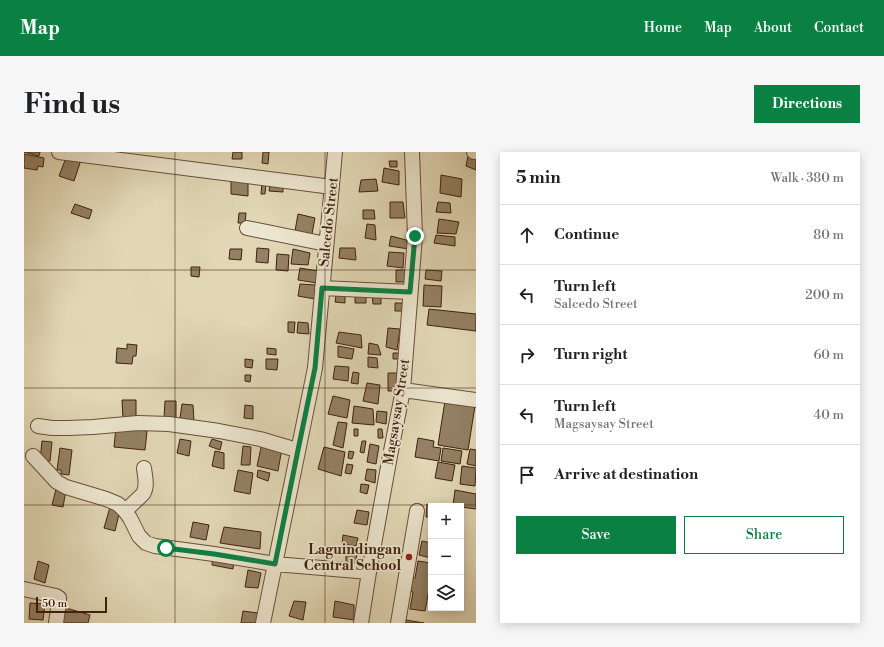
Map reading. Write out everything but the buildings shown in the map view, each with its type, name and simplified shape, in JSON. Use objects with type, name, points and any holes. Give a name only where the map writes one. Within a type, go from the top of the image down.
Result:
[{"type":"street","points":[[59,152],[332,187]]},
{"type":"street","name":"Salcedo Street","points":[[263,623],[315,368],[335,152]]},
{"type":"street","name":"Magsaysay Street","points":[[361,623],[403,390],[415,236],[412,152]]},
{"type":"street","points":[[247,228],[326,244]]},
{"type":"street","points":[[322,288],[410,292]]},
{"type":"street","points":[[403,390],[476,400]]},
{"type":"street","points":[[38,426],[68,428],[138,423],[169,424],[226,432],[260,439],[298,450]]},
{"type":"street","points":[[33,456],[57,482],[66,487],[118,504],[130,518],[139,536],[146,543],[155,546],[275,564],[369,572]]},
{"type":"street","points":[[125,511],[145,491],[144,468]]},
{"type":"street","points":[[398,623],[417,511]]},
{"type":"street","points":[[24,589],[56,596],[58,598],[60,602],[56,623]]},
{"type":"place","name":"Laguindingan Central School","points":[[409,557]]},
{"type":"route","points":[[166,548],[275,564],[315,368],[322,288],[410,292],[415,236]]}]
